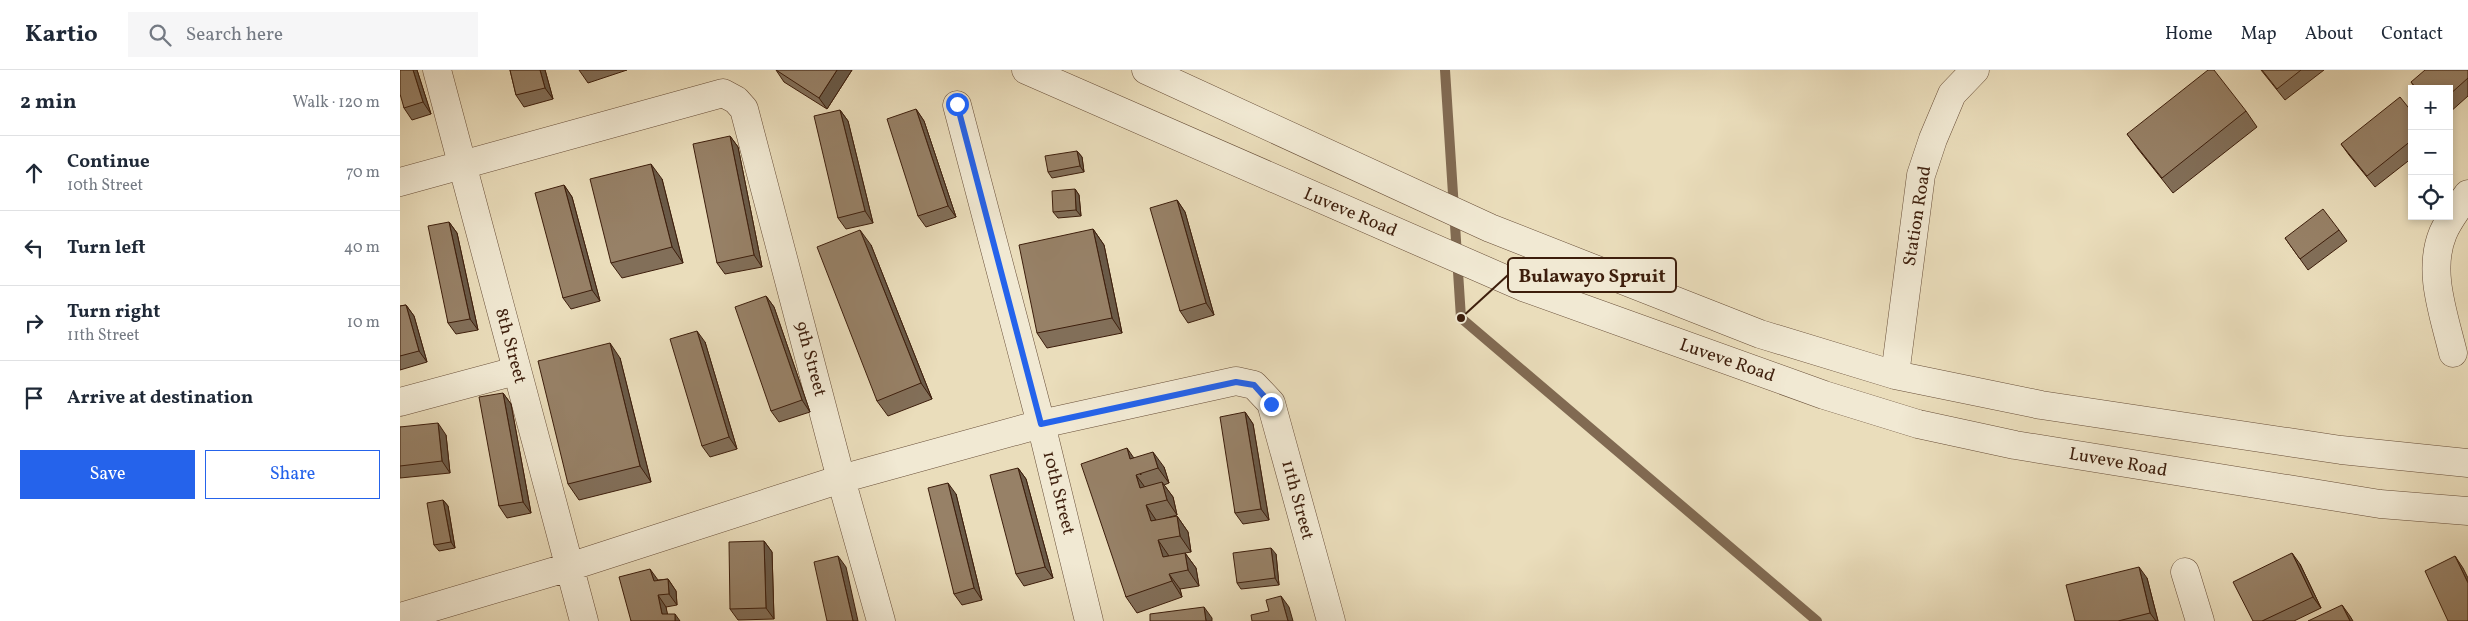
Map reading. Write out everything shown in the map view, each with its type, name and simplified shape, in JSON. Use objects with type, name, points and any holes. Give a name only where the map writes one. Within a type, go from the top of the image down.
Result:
[{"type":"street","name":"8th Street","points":[[437,70],[460,165],[584,621]]},
{"type":"street","name":"Luveve Road","points":[[1026,70],[1523,287],[1824,396],[1918,424],[2015,445],[2231,482],[2380,504],[2468,511]]},
{"type":"street","name":"Luveve Road","points":[[1146,70],[1490,228],[1760,334],[1895,375],[2060,408],[2342,450],[2468,463]]},
{"type":"street","name":"Station Road","points":[[1895,375],[1921,175],[1933,139],[1952,94],[1975,70]]},
{"type":"street","name":"9th Street","points":[[460,165],[723,93],[736,100],[744,109],[841,480],[881,621]]},
{"type":"street","name":"10th Street","points":[[957,104],[1041,424],[1089,621]]},
{"type":"street","points":[[400,182],[460,165]]},
{"type":"street","points":[[2453,353],[2436,281],[2438,258],[2443,233],[2468,194]]},
{"type":"street","points":[[400,402],[516,371]]},
{"type":"street","name":"11th Street","points":[[1041,424],[1236,382],[1254,385],[1271,404],[1330,621]]},
{"type":"street","points":[[400,617],[569,568],[841,480],[1041,424]]},
{"type":"street","points":[[2185,572],[2200,621]]},
{"type":"building","points":[[400,70],[413,70],[423,102],[404,108],[400,94]]},
{"type":"building","points":[[510,70],[540,70],[545,88],[516,95]]},
{"type":"building","points":[[776,70],[837,70],[819,98]]},
{"type":"building","points":[[2208,70],[2214,70],[2246,111],[2162,178],[2127,134]]},
{"type":"building","points":[[2262,70],[2301,70],[2277,89]]},
{"type":"building","points":[[2425,70],[2468,70],[2468,78],[2453,91],[2453,85],[2414,85],[2411,82]]},
{"type":"building","points":[[2400,97],[2408,107],[2408,143],[2367,176],[2341,144]]},
{"type":"building","points":[[916,109],[948,206],[918,216],[887,119]]},
{"type":"building","points":[[840,110],[865,211],[838,218],[814,116]]},
{"type":"building","points":[[730,136],[754,255],[717,263],[693,144]]},
{"type":"building","points":[[1077,151],[1080,166],[1048,172],[1045,156]]},
{"type":"building","points":[[651,164],[672,247],[611,263],[590,179]]},
{"type":"building","points":[[564,185],[592,290],[563,298],[535,193]]},
{"type":"building","points":[[1075,189],[1076,210],[1053,212],[1052,191]]},
{"type":"building","points":[[1177,200],[1206,303],[1180,311],[1150,208]]},
{"type":"building","points":[[2323,209],[2339,230],[2300,259],[2285,238]]},
{"type":"building","points":[[449,222],[470,319],[448,323],[428,226]]},
{"type":"building","points":[[1093,229],[1112,318],[1037,333],[1019,245]]},
{"type":"building","points":[[860,230],[921,383],[877,401],[817,247]]},
{"type":"building","points":[[766,296],[802,400],[771,411],[735,307]]},
{"type":"building","points":[[406,305],[419,351],[400,356],[400,306]]},
{"type":"building","points":[[697,331],[729,437],[702,446],[670,339]]},
{"type":"building","points":[[610,343],[640,466],[568,484],[538,361]]},
{"type":"building","points":[[503,393],[523,502],[499,506],[479,397]]},
{"type":"building","points":[[1245,412],[1261,509],[1235,513],[1220,417]]},
{"type":"building","points":[[438,423],[442,461],[400,466],[400,427]]},
{"type":"building","points":[[1127,448],[1130,459],[1153,452],[1158,468],[1136,475],[1140,488],[1162,482],[1167,500],[1146,505],[1151,521],[1177,516],[1180,536],[1158,540],[1163,557],[1185,553],[1188,570],[1169,574],[1172,581],[1126,597],[1081,464]]},
{"type":"building","points":[[1018,468],[1045,567],[1016,574],[990,475]]},
{"type":"building","points":[[948,483],[974,588],[954,594],[928,488]]},
{"type":"building","points":[[443,500],[451,542],[434,545],[427,503]]},
{"type":"building","points":[[764,541],[766,608],[730,609],[729,542]]},
{"type":"building","points":[[1271,548],[1275,578],[1237,583],[1233,553]]},
{"type":"building","points":[[2292,553],[2313,597],[2262,621],[2253,621],[2233,582]]},
{"type":"building","points":[[838,556],[853,621],[827,621],[814,562]]},
{"type":"building","points":[[2455,556],[2468,583],[2468,621],[2448,621],[2425,571]]},
{"type":"building","points":[[2139,567],[2150,613],[2118,621],[2075,621],[2066,585]]},
{"type":"building","points":[[650,569],[654,581],[668,579],[669,594],[658,595],[662,614],[675,614],[675,621],[631,621],[619,577]]},
{"type":"building","points":[[1281,596],[1288,621],[1252,621],[1251,615],[1269,611],[1266,600]]},
{"type":"building","points":[[2342,605],[2350,621],[2308,621]]},
{"type":"building","points":[[1204,607],[1206,621],[1150,621],[1150,614]]},
{"type":"waterway","points":[[1445,70],[1461,318],[1817,621]]},
{"type":"place","name":"Bulawayo Spruit","points":[[1461,318]]},
{"type":"route","points":[[957,104],[1041,424],[1236,382],[1254,385],[1271,404]]}]
